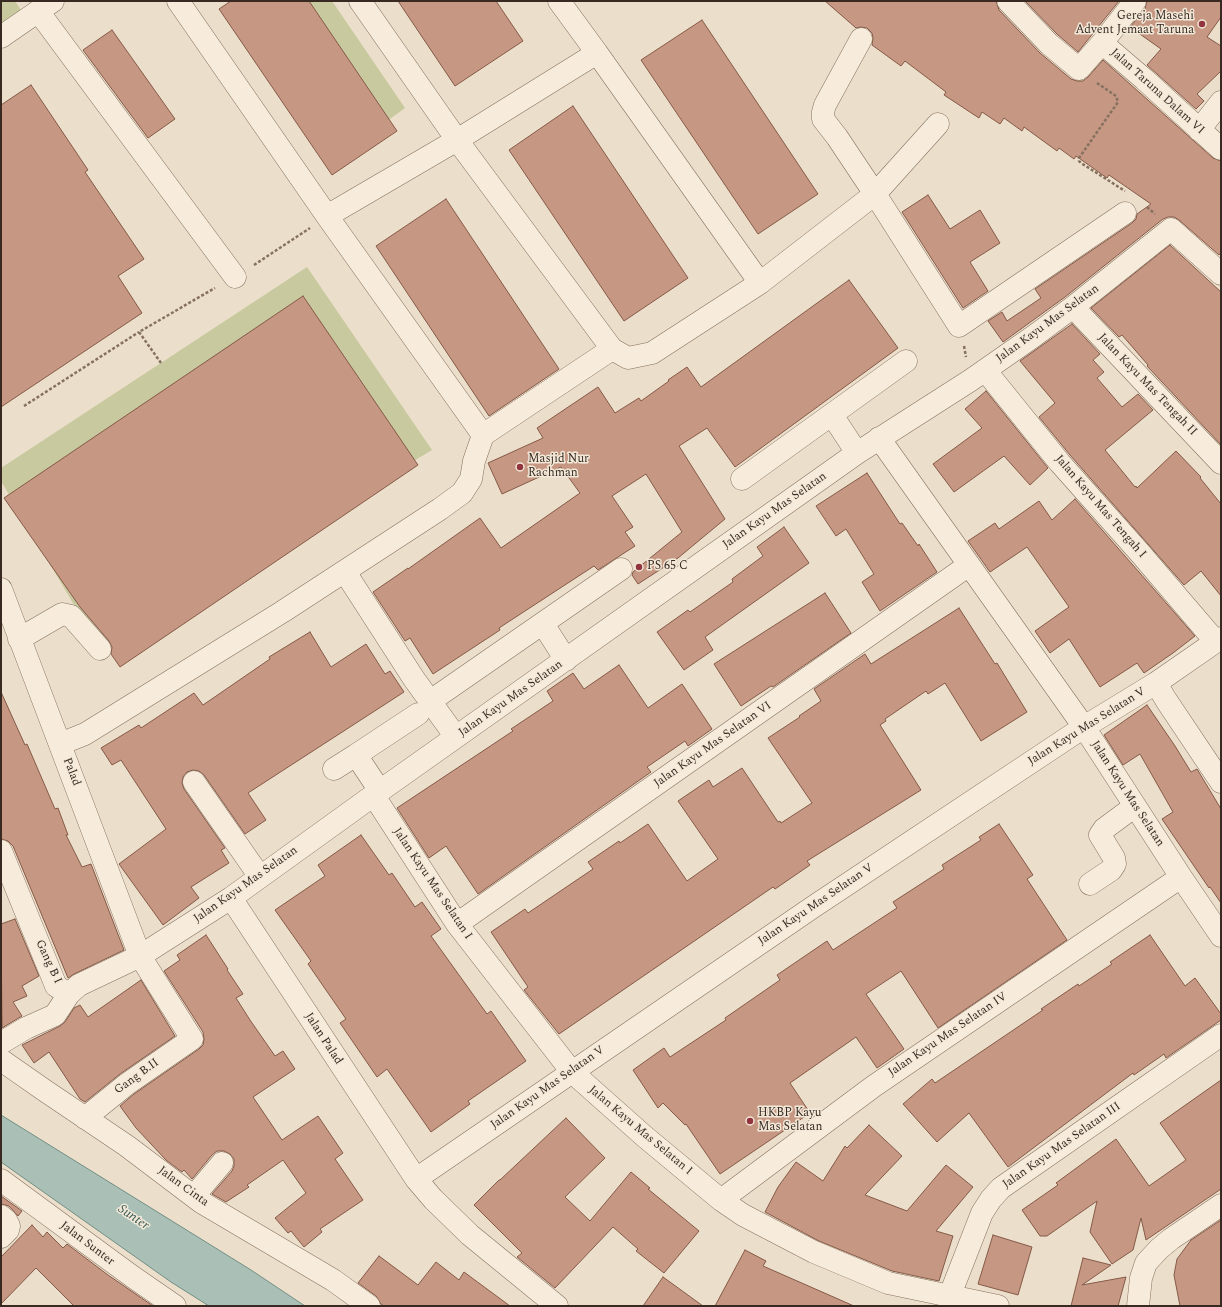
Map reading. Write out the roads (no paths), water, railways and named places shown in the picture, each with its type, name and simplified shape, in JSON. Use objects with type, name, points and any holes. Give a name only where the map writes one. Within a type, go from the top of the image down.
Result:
[{"type":"street","points":[[178,1],[327,216],[483,435]]},
{"type":"street","points":[[360,1],[457,140],[612,349],[628,358],[652,353],[760,283],[875,194],[938,124]]},
{"type":"street","points":[[559,1],[760,283]]},
{"type":"street","name":"Jalan Taruna Dalam VI","points":[[1008,1],[1049,44],[1080,68],[1102,43],[1221,149]]},
{"type":"street","points":[[1102,43],[1135,1]]},
{"type":"street","points":[[1,37],[45,6],[235,277]]},
{"type":"street","points":[[861,39],[825,105],[823,112],[824,119],[875,194],[959,326],[1131,203]]},
{"type":"street","points":[[327,216],[457,140],[597,53]]},
{"type":"street","points":[[1199,130],[1221,102]]},
{"type":"street","name":"Jalan Kayu Mas Selatan","points":[[140,956],[260,878],[857,453],[978,375],[1073,307],[1171,229],[1221,274]]},
{"type":"street","name":"Jalan Kayu Mas Tengah II","points":[[1073,307],[1221,463]]},
{"type":"street","points":[[60,744],[85,734],[345,572],[462,493],[472,479],[474,461],[483,435],[612,349]]},
{"type":"street","points":[[742,479],[906,362]]},
{"type":"street","name":"Jalan Kayu Mas Tengah I","points":[[978,375],[1060,463],[1218,640]]},
{"type":"street","points":[[832,415],[857,453]]},
{"type":"street","name":"Jalan Kayu Mas Selatan","points":[[879,438],[1084,727],[1221,936]]},
{"type":"street","name":"Jalan Kayu Mas Selatan VI","points":[[457,924],[969,565]]},
{"type":"street","points":[[334,769],[424,708],[621,569]]},
{"type":"street","points":[[345,572],[424,708],[456,738]]},
{"type":"street","name":"Palad","points":[[1,589],[140,956],[192,1039]]},
{"type":"street","points":[[19,639],[62,614],[72,616],[100,649]]},
{"type":"street","points":[[542,624],[566,660]]},
{"type":"street","name":"Jalan Kayu Mas Selatan V","points":[[416,1179],[813,907],[1084,727],[1156,683],[1218,640]]},
{"type":"street","points":[[1156,683],[1221,782]]},
{"type":"street","name":"Jalan Kayu Mas Selatan I","points":[[356,755],[377,794],[457,924],[572,1072],[644,1136],[721,1200],[743,1215],[814,1252],[888,1283],[998,1306]]},
{"type":"street","points":[[194,782],[260,878]]},
{"type":"street","points":[[1090,884],[1111,870],[1115,864],[1114,858],[1100,835],[1104,829],[1135,806]]},
{"type":"street","name":"Gang B I","points":[[1,851],[56,986],[68,994],[80,985],[140,956]]},
{"type":"street","name":"Jalan Kayu Mas Selatan IV","points":[[721,1200],[874,1086],[1181,877]]},
{"type":"street","name":"Jalan Palad","points":[[231,898],[416,1179],[470,1235],[557,1306]]},
{"type":"street","points":[[1,1043],[26,1028],[55,1015],[68,994]]},
{"type":"street","name":"Jalan Kayu Mas Selatan III","points":[[950,1295],[982,1213],[991,1199],[1001,1188],[1221,1035]]},
{"type":"street","name":"Gang B.II","points":[[85,1118],[127,1084],[192,1039]]},
{"type":"street","name":"Jalan Cinta","points":[[1,1060],[127,1146],[194,1196],[333,1280],[370,1306]]},
{"type":"street","points":[[194,1196],[222,1162]]},
{"type":"street","name":"Jalan Sunter","points":[[1,1180],[175,1306]]},
{"type":"street","points":[[1138,1306],[1141,1278],[1146,1263],[1171,1239],[1221,1205]]},
{"type":"water","name":"Sunter","points":[[1,1115],[251,1270],[305,1306],[209,1306],[171,1282],[1,1162]]},
{"type":"place","name":"Gereja Masehi Advent Jemaat Taruna","points":[[1202,24]]},
{"type":"place","name":"Masjid Nur Rachman","points":[[520,467]]},
{"type":"place","name":"PS 65 C","points":[[639,567]]},
{"type":"place","name":"HKBP Kayu Mas Selatan","points":[[750,1121]]}]
